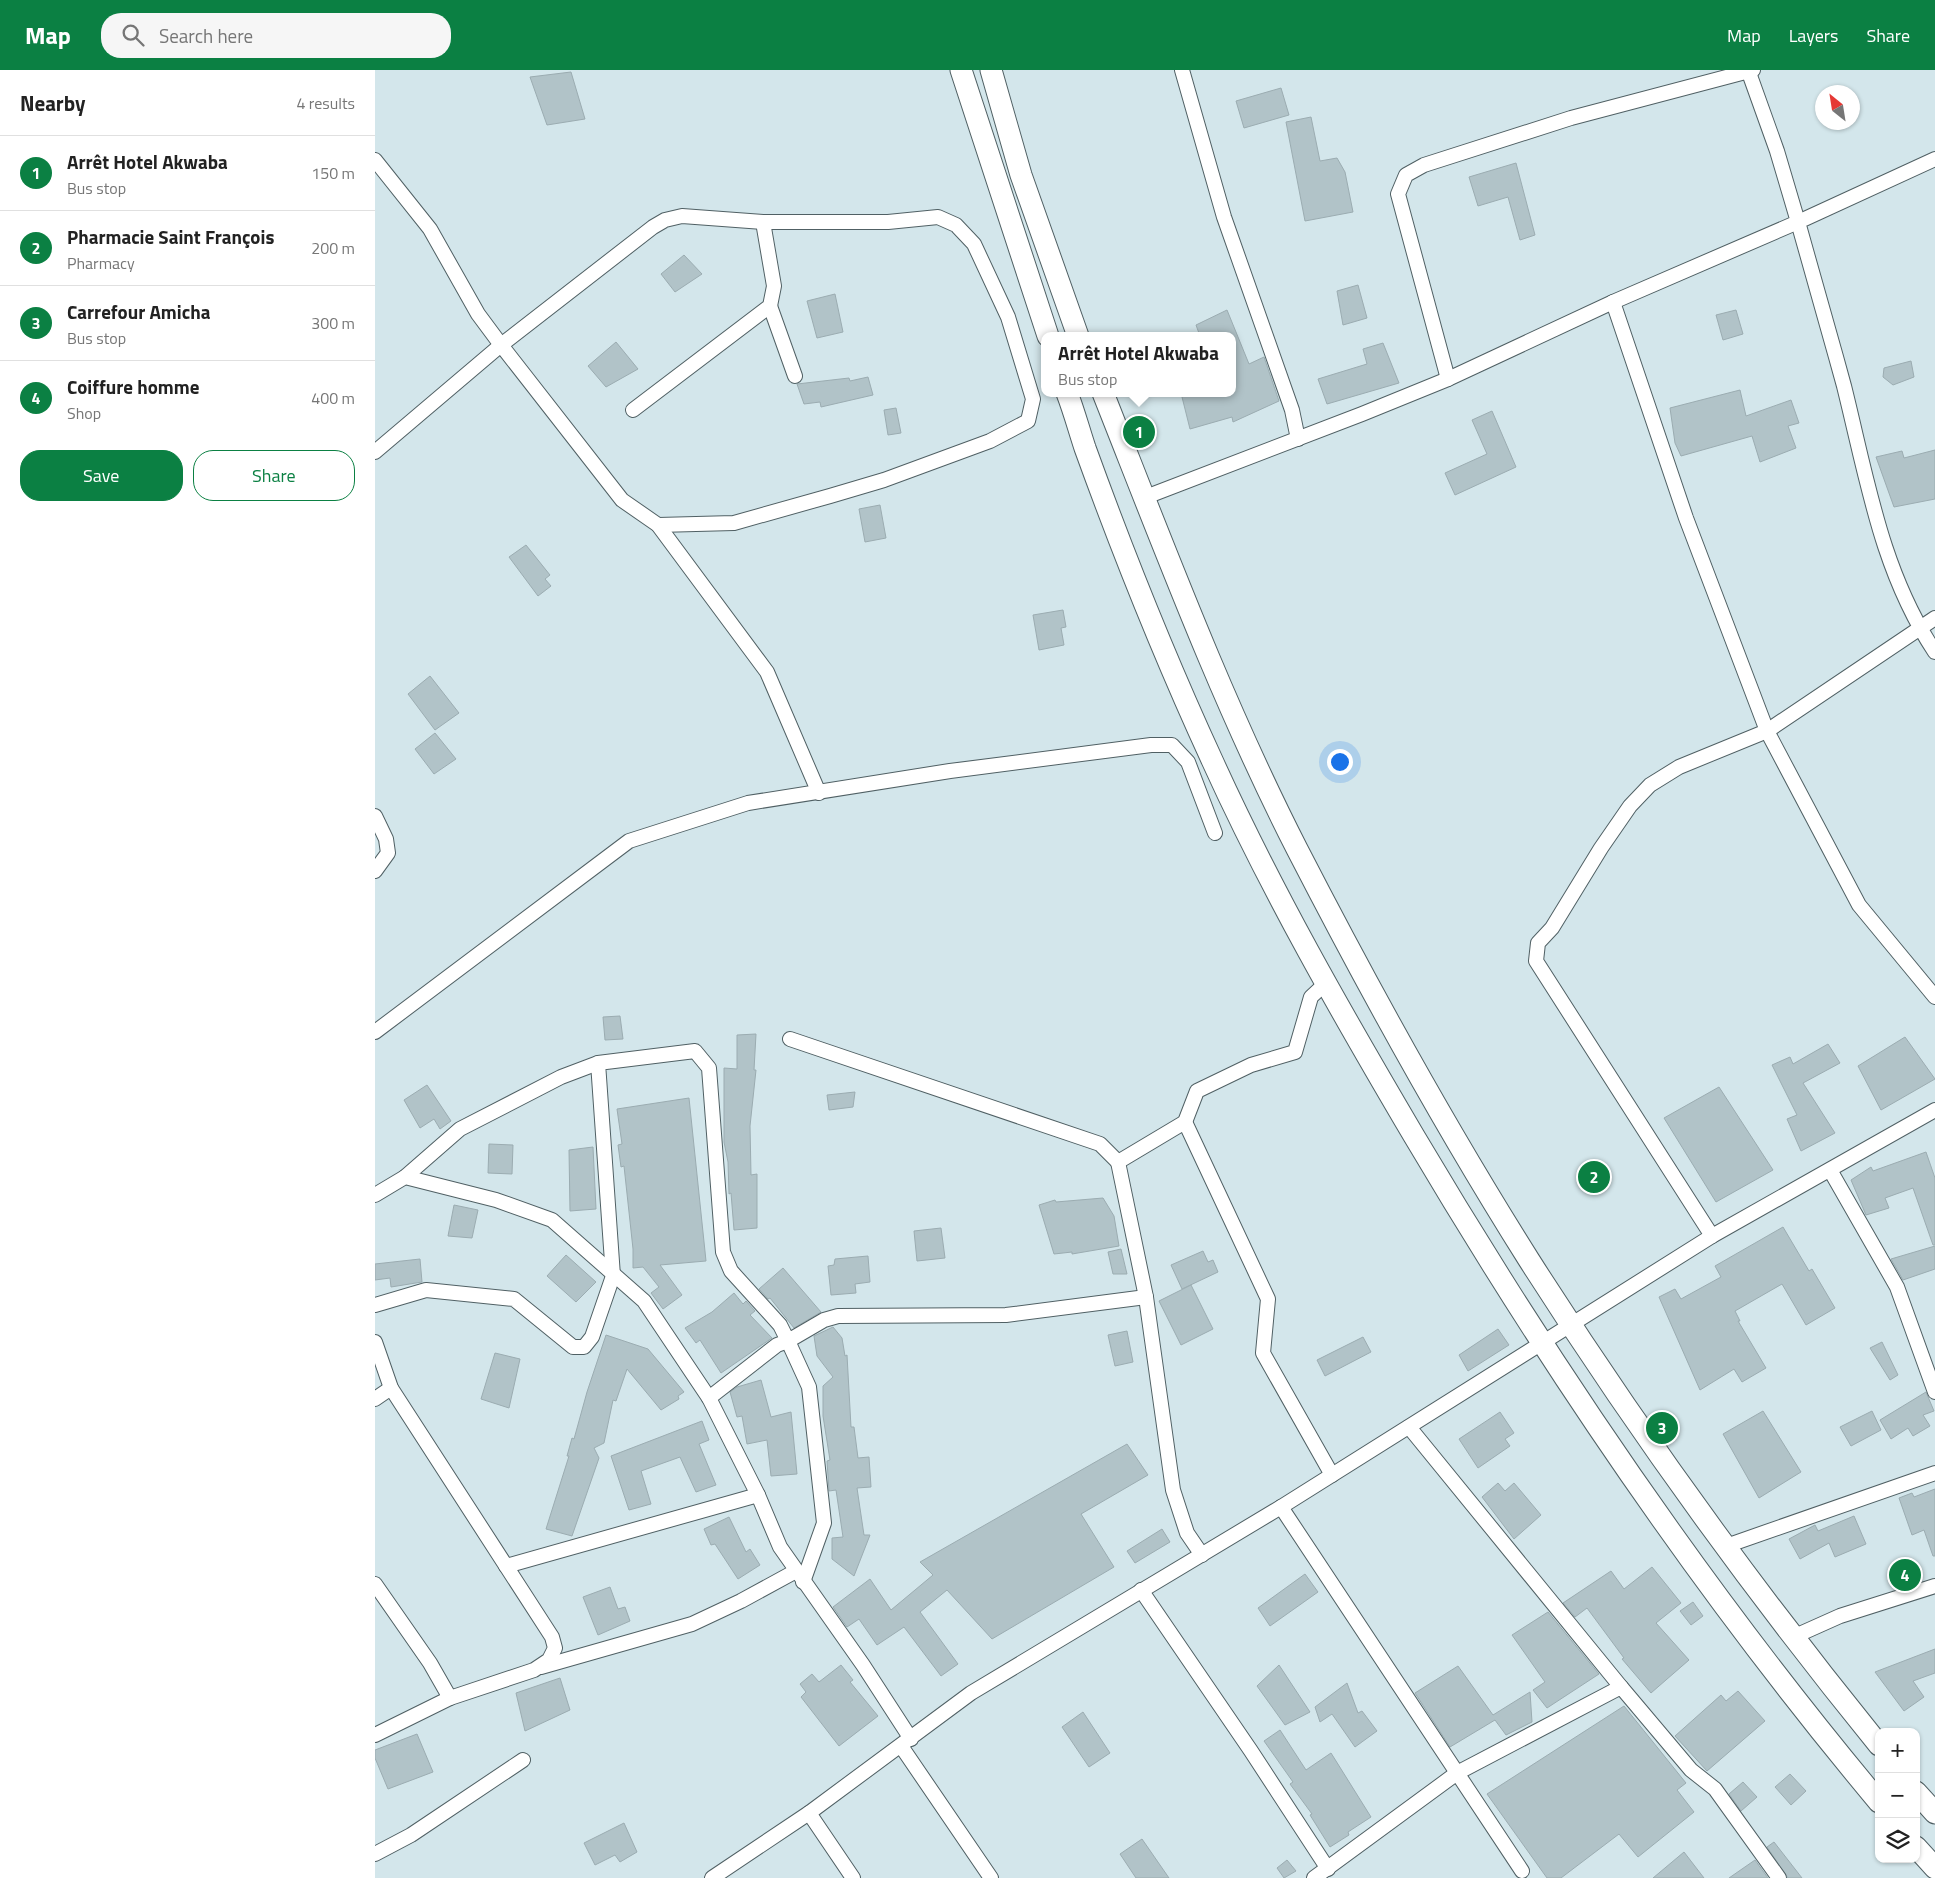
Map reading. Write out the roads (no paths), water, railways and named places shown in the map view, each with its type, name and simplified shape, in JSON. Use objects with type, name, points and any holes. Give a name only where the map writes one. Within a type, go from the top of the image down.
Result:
[{"type":"main road","points":[[961,70],[1047,332]]},
{"type":"main road","points":[[991,70],[1021,175],[1077,332]]},
{"type":"main road","points":[[1068,397],[1084,446],[1155,628],[1212,760],[1285,908],[1326,983],[1485,1256],[1626,1470],[1767,1663],[1875,1797]]},
{"type":"main road","points":[[1105,397],[1143,498],[1239,727],[1297,848],[1429,1094],[1528,1258],[1572,1326],[1726,1546],[1793,1637],[1875,1740]]},
{"type":"main road","points":[[1920,1796],[1935,1813]]},
{"type":"main road","points":[[1920,1851],[1935,1868]]},
{"type":"street","points":[[1182,70],[1224,217],[1292,410],[1298,439]]},
{"type":"street","points":[[1448,379],[1398,194],[1406,175],[1424,165],[1571,118],[1750,70],[1798,222],[1843,386],[1882,543],[1919,627],[1935,652]]},
{"type":"street","points":[[1143,498],[1448,379],[1613,302],[1798,222],[1935,159]]},
{"type":"street","points":[[375,160],[430,229],[478,314],[501,345],[622,500],[658,525],[767,672],[819,793]]},
{"type":"street","points":[[375,452],[501,345],[653,227],[665,220],[682,216],[763,222],[888,222],[938,217],[956,224],[974,244],[1008,317],[1033,399],[1028,421],[990,441],[884,480],[822,498],[734,522],[658,525]]},
{"type":"street","points":[[763,222],[774,286],[770,306],[795,376]]},
{"type":"street","points":[[1613,302],[1686,518],[1767,731],[1859,905],[1935,997]]},
{"type":"street","points":[[633,410],[770,306]]},
{"type":"street","points":[[1712,1236],[1536,960],[1538,943],[1552,928],[1601,848],[1631,806],[1650,785],[1679,767],[1767,731],[1935,618]]},
{"type":"street","points":[[375,1032],[629,841],[749,804],[949,771],[1151,745],[1172,745],[1187,762],[1215,833]]},
{"type":"street","points":[[375,816],[386,839],[387,853],[375,871]]},
{"type":"street","points":[[1118,1162],[1185,1122],[1197,1092],[1251,1065],[1295,1052],[1311,997],[1326,983]]},
{"type":"street","points":[[789,1039],[1100,1144],[1118,1162],[1146,1297],[1173,1490],[1187,1533],[1201,1555]]},
{"type":"street","points":[[375,1195],[405,1178],[460,1129],[561,1077],[598,1063],[695,1050],[709,1068],[723,1252],[731,1271],[780,1325],[809,1387],[824,1523],[799,1577],[692,1624],[533,1670],[450,1698],[375,1735]]},
{"type":"street","points":[[375,1305],[426,1290],[514,1298],[573,1347],[583,1347],[595,1328],[613,1276],[598,1063]]},
{"type":"street","points":[[712,1878],[809,1813],[971,1693],[1281,1507],[1572,1326],[1712,1236],[1935,1110]]},
{"type":"street","points":[[1185,1122],[1268,1299],[1263,1353],[1332,1475]]},
{"type":"street","points":[[1830,1170],[1897,1287],[1935,1392]]},
{"type":"street","points":[[405,1178],[496,1200],[552,1220],[613,1276],[644,1301],[709,1398],[758,1494],[780,1546],[799,1577],[863,1664],[906,1743],[991,1878]]},
{"type":"street","points":[[709,1398],[777,1345],[788,1341],[824,1320],[838,1316],[1006,1316],[1146,1297]]},
{"type":"street","points":[[375,1342],[391,1388],[552,1637],[555,1648],[553,1654],[549,1660],[533,1670]]},
{"type":"street","points":[[375,1399],[391,1388]]},
{"type":"street","points":[[1409,1427],[1691,1770],[1715,1789],[1779,1878]]},
{"type":"street","points":[[1726,1546],[1935,1473]]},
{"type":"street","points":[[507,1566],[758,1494]]},
{"type":"street","points":[[1281,1507],[1523,1876]]},
{"type":"street","points":[[375,1584],[430,1663],[450,1698]]},
{"type":"street","points":[[1793,1637],[1840,1616],[1935,1586]]},
{"type":"street","points":[[1141,1590],[1251,1751],[1328,1869]]},
{"type":"street","points":[[1314,1878],[1457,1773],[1621,1686]]},
{"type":"street","points":[[375,1854],[411,1835],[523,1760]]},
{"type":"street","points":[[809,1813],[853,1878]]},
{"type":"place","name":"Arrêt Hotel Akwaba","points":[[1139,432]]},
{"type":"place","name":"Pharmacie Saint François","points":[[1594,1177]]},
{"type":"place","name":"Carrefour Amicha","points":[[1662,1428]]},
{"type":"place","name":"Coiffure homme","points":[[1905,1575]]}]
